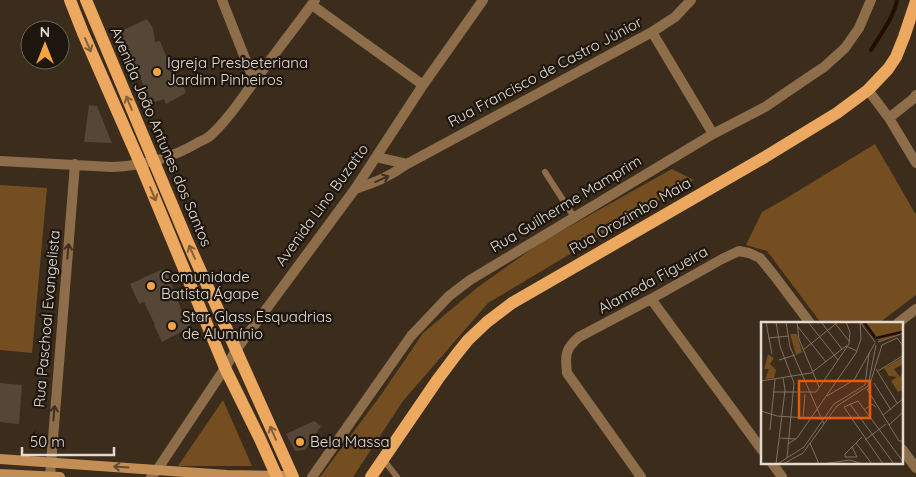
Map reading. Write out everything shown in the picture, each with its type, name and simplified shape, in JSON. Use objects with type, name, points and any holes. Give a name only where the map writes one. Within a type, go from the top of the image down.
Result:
[{"type":"main road","name":"Avenida João Antunes dos Santos","points":[[70,0],[225,368],[276,476]]},
{"type":"main road","name":"Avenida João Antunes dos Santos","points":[[86,0],[154,162],[293,476]]},
{"type":"main road","name":"Rua Orozimbo Maia","points":[[371,477],[452,361],[468,340],[487,322],[512,303],[837,113],[868,90],[888,69],[896,57],[916,1]]},
{"type":"main road","points":[[0,459],[50,462],[154,473],[293,476]]},
{"type":"main road","points":[[0,474],[55,477]]},
{"type":"street","points":[[222,0],[254,81]]},
{"type":"street","name":"Avenida Lino Buzatto","points":[[154,473],[236,350],[355,189],[423,85],[483,0]]},
{"type":"street","name":"Rua Francisco de Castro Júnior","points":[[355,189],[382,180],[407,164],[652,32],[675,16],[691,0]]},
{"type":"street","name":"Rua Guilherme Mamprim","points":[[312,477],[411,336],[449,296],[470,280],[574,217],[713,134],[765,107],[824,67],[845,48],[859,28],[871,0]]},
{"type":"street","points":[[0,160],[128,167],[140,163],[154,162],[185,151],[211,135],[234,110],[313,2],[423,85]]},
{"type":"street","points":[[652,32],[713,134]]},
{"type":"street","points":[[868,90],[889,118],[916,163]]},
{"type":"street","points":[[889,118],[916,95]]},
{"type":"street","points":[[376,157],[407,164]]},
{"type":"street","name":"Rua Paschoal Evangelista","points":[[55,477],[50,462],[75,164]]},
{"type":"street","name":"Alameda Figueira","points":[[641,477],[567,373],[566,351],[579,337],[739,251],[760,258],[809,322]]},
{"type":"street","points":[[651,300],[761,449]]},
{"type":"street","points":[[899,322],[916,309]]},
{"type":"street","points":[[904,452],[916,468]]},
{"type":"street","points":[[773,464],[782,477]]},
{"type":"lane","points":[[545,172],[574,217]]},
{"type":"lane","points":[[383,459],[396,477]]},
{"type":"shaded area","points":[[875,144],[916,215],[916,295],[880,322],[820,322],[767,251],[746,245],[762,212]]},
{"type":"shaded area","points":[[672,169],[694,180],[488,303],[403,401],[353,477],[320,477],[383,392],[423,333],[478,287],[540,243]]},
{"type":"shaded area","points":[[0,185],[47,188],[32,353],[0,350]]},
{"type":"shaded area","points":[[223,400],[252,466],[178,466]]},
{"type":"building","points":[[147,19],[153,28],[155,42],[160,41],[166,56],[168,55],[174,64],[177,77],[186,93],[166,104],[164,99],[149,104],[143,84],[136,68],[134,69],[119,32]]},
{"type":"building","points":[[89,105],[97,106],[112,143],[84,142]]},
{"type":"building","points":[[165,268],[183,314],[191,327],[162,342],[144,302],[139,304],[130,284]]},
{"type":"building","points":[[0,383],[22,385],[19,424],[0,422]]},
{"type":"building","name":"Bela Massa","points":[[314,421],[321,426],[305,450],[295,451],[286,434]]},
{"type":"waterway","points":[[871,50],[890,19],[897,0]]},
{"type":"place","name":"Igreja Presbeteriana Jardim Pinheiros","points":[[157,72]]},
{"type":"place","name":"Comunidade Batista Ágape","points":[[151,286]]},
{"type":"place","name":"Star Glass Esquadrias de Alumínio","points":[[172,326]]},
{"type":"place","name":"Bela Massa","points":[[300,442]]}]
